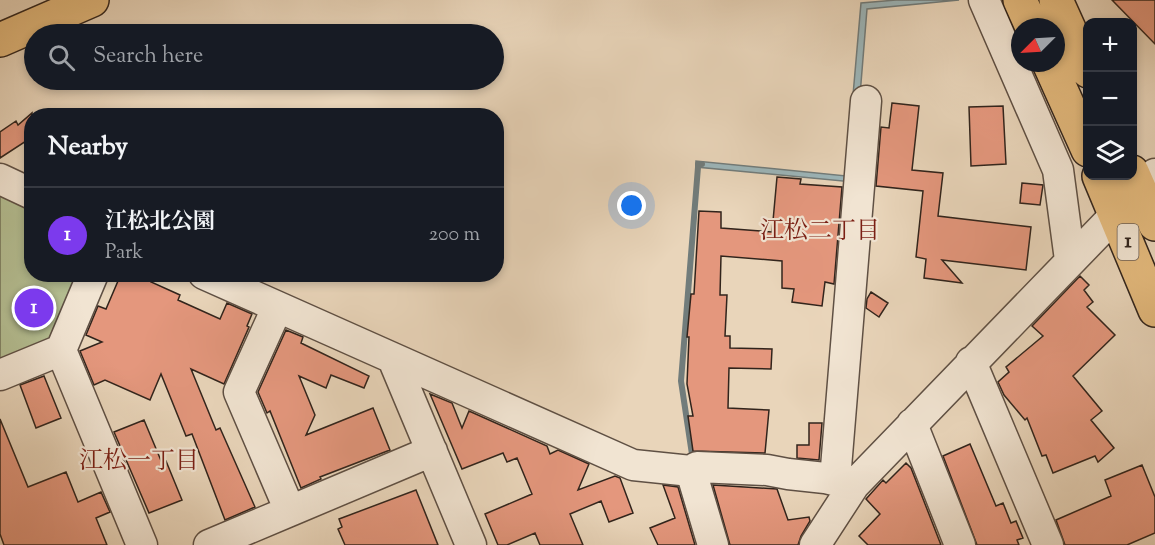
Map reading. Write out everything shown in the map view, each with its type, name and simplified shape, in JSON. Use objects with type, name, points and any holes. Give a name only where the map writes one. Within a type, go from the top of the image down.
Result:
[{"type":"main road","points":[[37,24],[92,0]]},
{"type":"main road","points":[[1020,0],[1028,18]]},
{"type":"main road","points":[[1056,0],[1083,60]]},
{"type":"main road","points":[[0,40],[24,30]]},
{"type":"main road","points":[[1052,72],[1083,139]]},
{"type":"main road","name":"1","points":[[1142,178],[1155,224]]},
{"type":"main road","name":"1","points":[[1101,180],[1155,310]]},
{"type":"street","points":[[984,0],[1058,170],[1070,260]]},
{"type":"street","points":[[816,545],[844,482],[866,101]]},
{"type":"street","points":[[221,282],[633,465],[691,471],[697,467],[767,470],[844,482],[912,424],[1115,213],[1142,178]]},
{"type":"street","points":[[0,179],[24,190]]},
{"type":"street","points":[[0,375],[60,350],[90,282]]},
{"type":"street","points":[[277,308],[239,392],[290,511]]},
{"type":"street","points":[[60,350],[142,545]]},
{"type":"street","points":[[393,359],[471,545]]},
{"type":"street","points":[[971,362],[1048,545]]},
{"type":"street","points":[[912,424],[960,545]]},
{"type":"street","points":[[209,545],[432,451]]},
{"type":"street","points":[[691,471],[713,545]]},
{"type":"green space","points":[[0,194],[24,204],[24,282],[81,282],[52,342],[0,362]]},
{"type":"water","points":[[896,0],[959,0],[867,9],[853,182],[696,167],[696,161],[846,176],[861,3]]},
{"type":"building","points":[[1112,0],[1155,0],[1155,44],[1137,26],[1137,18],[1130,18]]},
{"type":"building","points":[[892,103],[919,106],[912,170],[943,173],[938,216],[1031,227],[1026,270],[942,260],[962,283],[924,278],[926,259],[916,257],[923,191],[876,186],[881,127],[889,128]]},
{"type":"building","points":[[1003,106],[1006,164],[971,166],[969,107]]},
{"type":"building","points":[[24,120],[24,142],[0,158],[0,132],[16,121],[18,125]]},
{"type":"building","points":[[777,177],[801,179],[800,184],[842,187],[834,284],[825,282],[822,306],[792,302],[794,289],[782,288],[782,261],[721,256],[720,295],[727,295],[725,336],[730,336],[730,348],[772,349],[771,369],[729,368],[728,408],[769,410],[765,453],[693,451],[688,416],[693,416],[687,384],[689,337],[687,337],[691,294],[694,294],[699,211],[721,212],[721,228],[772,232]]},
{"type":"building","points":[[1022,183],[1043,185],[1040,205],[1020,203]]},
{"type":"building","points":[[1080,276],[1089,285],[1084,290],[1093,302],[1087,307],[1115,335],[1073,376],[1102,411],[1091,420],[1114,448],[1098,462],[1095,456],[1053,473],[1046,455],[1042,456],[1027,418],[1025,420],[1004,395],[998,382],[1009,372],[1006,367],[1043,336],[1032,326]]},
{"type":"building","points":[[118,282],[151,282],[180,295],[178,300],[220,319],[227,303],[252,314],[247,326],[249,327],[224,384],[191,369],[216,430],[220,428],[255,507],[225,520],[192,434],[186,436],[161,374],[150,400],[105,380],[94,385],[80,351],[102,342],[86,335],[98,306],[106,309]]},
{"type":"building","points":[[871,292],[888,303],[879,317],[866,308]]},
{"type":"building","points":[[286,330],[303,337],[301,343],[369,376],[364,388],[331,375],[326,388],[299,376],[315,415],[306,435],[373,408],[390,450],[320,477],[321,479],[301,488],[270,411],[267,413],[258,392]]},
{"type":"building","points":[[44,376],[61,418],[36,428],[20,385]]},
{"type":"building","points":[[430,394],[452,403],[462,428],[469,411],[547,446],[550,454],[558,450],[589,464],[578,490],[615,476],[620,478],[633,513],[609,522],[601,501],[570,514],[583,545],[540,545],[535,533],[507,545],[498,545],[485,514],[532,494],[517,458],[507,462],[503,453],[462,469]]},
{"type":"building","points":[[0,419],[28,487],[66,472],[78,502],[101,492],[110,512],[96,518],[107,545],[4,545],[0,534]]},
{"type":"building","points":[[144,420],[162,463],[166,461],[182,500],[149,513],[114,432]]},
{"type":"building","points":[[809,423],[822,423],[819,460],[797,458],[797,445],[809,445]]},
{"type":"building","points":[[970,444],[996,506],[1003,503],[1011,523],[1016,521],[1023,538],[1017,540],[1019,545],[977,545],[943,456]]},
{"type":"building","points":[[906,463],[911,468],[941,545],[868,545],[859,536],[880,514],[866,499],[883,480],[886,483]]},
{"type":"building","points":[[1142,465],[1155,497],[1155,533],[1127,545],[1065,545],[1056,520],[1111,496],[1105,480]]},
{"type":"building","points":[[663,485],[678,487],[695,545],[658,545],[650,528],[675,518]]},
{"type":"building","points":[[713,485],[777,489],[788,520],[809,517],[810,521],[798,545],[730,545]]},
{"type":"building","points":[[416,490],[438,545],[345,545],[338,529],[342,527],[339,519]]},
{"type":"waterway","points":[[693,461],[681,381],[698,164],[702,164]]},
{"type":"place","name":"江松北公園","points":[[34,308]]},
{"type":"district","name":"江松二丁目","points":[[820,232]]},
{"type":"district","name":"江松一丁目","points":[[139,462]]}]
